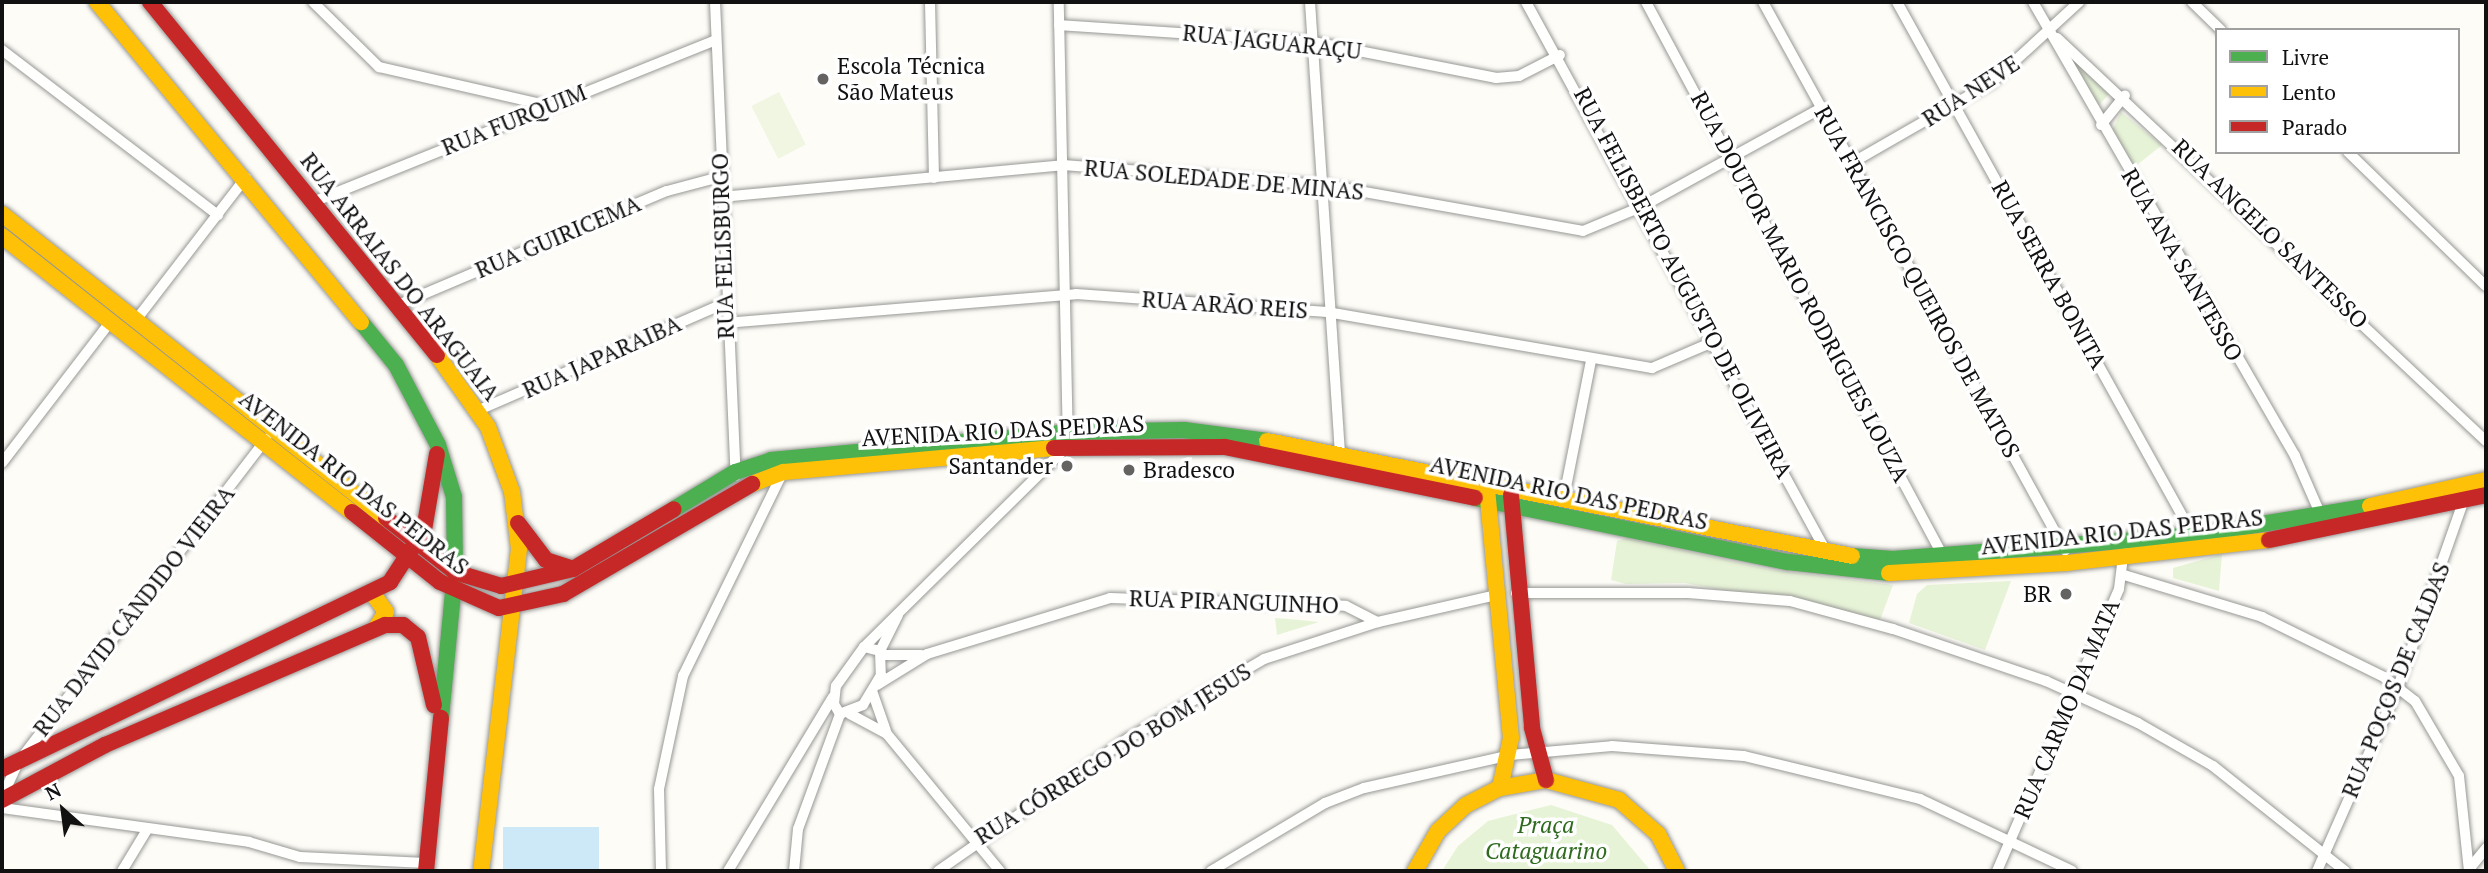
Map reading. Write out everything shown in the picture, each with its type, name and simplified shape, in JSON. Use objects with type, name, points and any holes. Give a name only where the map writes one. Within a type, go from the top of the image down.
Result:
[{"type":"main road","points":[[97,2],[246,177],[396,365],[438,445],[454,497],[456,572],[437,729],[426,867]]},
{"type":"main road","name":"RUA ARRAIAS DO ARAGUAIA","points":[[150,2],[398,305],[479,410],[517,522],[514,609],[481,871]]},
{"type":"main road","name":"AVENIDA RIO DAS PEDRAS","points":[[2,214],[136,320],[269,436],[414,551],[452,590],[514,609],[563,594],[738,489],[786,465]]},
{"type":"main road","name":"AVENIDA RIO DAS PEDRAS","points":[[2,236],[110,322],[269,436]]},
{"type":"main road","name":"AVENIDA RIO DAS PEDRAS","points":[[414,551],[483,583],[516,585],[573,569],[735,472],[786,465],[1185,430],[1342,459],[1488,481],[1831,560]]},
{"type":"main road","points":[[2,769],[373,594],[414,551],[435,495],[438,445]]},
{"type":"main road","name":"AVENIDA RIO DAS PEDRAS","points":[[1342,459],[1510,505],[1831,560],[1948,566],[2066,557],[2196,542],[2323,523],[2465,493],[2486,495]]},
{"type":"main road","name":"AVENIDA RIO DAS PEDRAS","points":[[2465,493],[2486,480]]},
{"type":"main road","points":[[1488,481],[1487,500],[1510,755],[1500,788]]},
{"type":"main road","points":[[1513,487],[1510,505],[1516,593],[1535,751],[1546,780]]},
{"type":"main road","points":[[517,522],[546,560],[573,569]]},
{"type":"main road","points":[[373,594],[386,612],[376,628]]},
{"type":"main road","points":[[2,798],[105,745],[376,628],[403,625],[418,637],[437,729]]},
{"type":"main road","points":[[1415,871],[1451,817],[1500,788],[1546,780],[1619,800],[1658,834],[1677,871]]},
{"type":"street","points":[[313,2],[379,67],[549,106]]},
{"type":"street","name":"RUA FELISBURGO","points":[[715,2],[725,323],[738,489]]},
{"type":"street","points":[[930,2],[934,177]]},
{"type":"street","points":[[728,871],[864,647],[1069,439],[1068,295],[1059,2]]},
{"type":"street","points":[[1310,2],[1342,459]]},
{"type":"street","name":"RUA FELISBERTO AUGUSTO DE OLIVEIRA","points":[[1526,2],[1560,55],[1643,206],[1831,560]]},
{"type":"street","name":"RUA DOUTOR MARIO RODRIGUES LOUZA","points":[[1646,2],[1948,566]]},
{"type":"street","name":"RUA FRANCISCO QUEIROS DE MATOS","points":[[1763,2],[2066,557]]},
{"type":"street","name":"RUA SERRA BONITA","points":[[1897,2],[2196,542]]},
{"type":"street","name":"RUA ANA SANTESSO","points":[[2034,2],[2101,125],[2294,456],[2323,523]]},
{"type":"street","name":"RUA NEVE","points":[[1850,164],[1954,105],[2050,33],[2079,2]]},
{"type":"street","points":[[2192,2],[2219,28]]},
{"type":"street","name":"RUA JAGUARAÇU","points":[[1059,24],[1313,42],[1496,78],[1519,76],[1560,55]]},
{"type":"street","name":"RUA ANGELO SANTESSO","points":[[2050,33],[2125,95],[2486,440]]},
{"type":"street","name":"RUA FURQUIM","points":[[313,202],[716,40]]},
{"type":"street","points":[[2,50],[218,215]]},
{"type":"street","points":[[2101,125],[2125,95]]},
{"type":"street","name":"RUA SOLEDADE DE MINAS","points":[[721,197],[1063,165],[1322,185],[1573,231],[1643,206],[1821,108]]},
{"type":"street","points":[[2350,154],[2486,286]]},
{"type":"street","points":[[136,320],[246,177]]},
{"type":"street","name":"RUA GUIRICEMA","points":[[398,305],[667,191],[720,177]]},
{"type":"street","name":"RUA ARÃO REIS","points":[[725,323],[1068,295],[1331,312],[1591,361],[1660,366],[1715,341]]},
{"type":"street","name":"RUA JAPARAIBA","points":[[479,410],[725,303]]},
{"type":"street","points":[[2,463],[110,322]]},
{"type":"street","points":[[1564,497],[1591,361]]},
{"type":"street","name":"RUA DAVID CÂNDIDO VIEIRA","points":[[2,798],[19,761],[269,436]]},
{"type":"street","points":[[661,871],[659,789],[684,676],[786,465]]},
{"type":"street","name":"RUA POÇOS DE CALDAS","points":[[2317,871],[2398,687],[2465,493]]},
{"type":"street","name":"RUA CARMO DA MATA","points":[[1997,871],[2076,693],[2124,575],[2124,551]]},
{"type":"street","points":[[2124,575],[2262,617],[2398,687],[2429,718],[2459,776],[2470,870]]},
{"type":"street","points":[[1516,593],[1688,593],[1790,601],[1893,629],[2076,693],[2213,766],[2326,851],[2345,871]]},
{"type":"street","name":"RUA CÓRREGO DO BOM JESUS","points":[[938,871],[975,841],[1129,738],[1264,659],[1378,622],[1497,595]]},
{"type":"street","name":"RUA PIRANGUINHO","points":[[845,714],[874,688],[927,654],[1117,597],[1346,606],[1378,622]]},
{"type":"street","points":[[901,609],[881,653],[874,688],[887,734],[1000,871]]},
{"type":"street","name":"RUA PIRANGUINHO","points":[[864,647],[881,653],[927,654]]},
{"type":"street","points":[[833,697],[845,714],[887,734]]},
{"type":"street","points":[[794,871],[798,829],[845,714]]},
{"type":"street","points":[[1211,871],[1325,803],[1510,755],[1612,746],[1744,756],[1920,799],[2011,839],[2072,871]]},
{"type":"street","points":[[2,808],[148,828],[310,858],[426,867]]},
{"type":"street","points":[[122,871],[148,828]]},
{"type":"street","points":[[2470,870],[2486,848]]},
{"type":"green space","points":[[2076,62],[2110,93],[2097,107],[2073,63]]},
{"type":"green space","points":[[779,92],[806,145],[778,159],[751,106]]},
{"type":"green space","points":[[2121,112],[2162,145],[2132,169],[2111,133]]},
{"type":"green space","points":[[1627,538],[1767,569],[1893,585],[1880,620],[1685,583],[1626,584],[1611,580],[1617,541]]},
{"type":"green space","points":[[2222,554],[2219,591],[2173,578],[2173,568]]},
{"type":"green space","points":[[2011,581],[1985,650],[1909,623],[1917,594],[1927,585]]},
{"type":"green space","points":[[1275,618],[1300,620],[1319,622],[1277,635]]},
{"type":"green space","name":"Praça Cataguarino","points":[[1551,805],[1612,825],[1651,871],[1442,871],[1458,846],[1488,821]]},
{"type":"water","points":[[503,827],[599,827],[599,871],[503,871]]},
{"type":"traffic: fast","points":[[361,322],[396,365],[438,445],[454,497],[455,572],[441,718]]},
{"type":"traffic: fast","points":[[674,509],[735,472],[771,460],[1070,432],[1184,430],[1267,441]]},
{"type":"traffic: fast","points":[[1475,498],[1788,562],[1889,573]]},
{"type":"traffic: fast","points":[[1852,556],[1893,559],[2195,535],[2370,506]]},
{"type":"traffic: slow","points":[[97,2],[361,322]]},
{"type":"traffic: slow","points":[[2,214],[386,518]]},
{"type":"traffic: slow","points":[[2,236],[352,512]]},
{"type":"traffic: slow","points":[[437,355],[488,427],[512,492],[519,549],[481,871]]},
{"type":"traffic: slow","points":[[1267,441],[1852,556]]},
{"type":"traffic: slow","points":[[752,484],[784,472],[1054,448]]},
{"type":"traffic: slow","points":[[2370,506],[2486,480]]},
{"type":"traffic: slow","points":[[1487,489],[1511,738],[1500,788]]},
{"type":"traffic: slow","points":[[1889,573],[2067,563],[2269,540]]},
{"type":"traffic: slow","points":[[373,594],[386,612],[376,628]]},
{"type":"traffic: slow","points":[[1415,871],[1438,831],[1466,805],[1500,788],[1546,780],[1619,800],[1658,834],[1677,871]]},
{"type":"traffic: jam","points":[[150,2],[437,355]]},
{"type":"traffic: jam","points":[[1054,448],[1225,447],[1475,498]]},
{"type":"traffic: jam","points":[[2,769],[390,582],[424,530],[437,454]]},
{"type":"traffic: jam","points":[[352,512],[440,582],[499,608],[563,594],[752,484]]},
{"type":"traffic: jam","points":[[1511,495],[1532,728],[1546,780]]},
{"type":"traffic: jam","points":[[2269,540],[2486,495]]},
{"type":"traffic: jam","points":[[386,518],[455,572],[501,586],[573,569],[674,509]]},
{"type":"traffic: jam","points":[[518,523],[546,560],[573,569]]},
{"type":"traffic: jam","points":[[2,800],[105,745],[385,625],[403,625],[418,637],[434,705]]},
{"type":"traffic: jam","points":[[426,871],[441,718]]},
{"type":"place","name":"Escola Técnica São Mateus","points":[[823,79]]},
{"type":"place","name":"Santander","points":[[1067,466]]},
{"type":"place","name":"Bradesco","points":[[1129,470]]},
{"type":"place","name":"BR","points":[[2066,594]]}]
